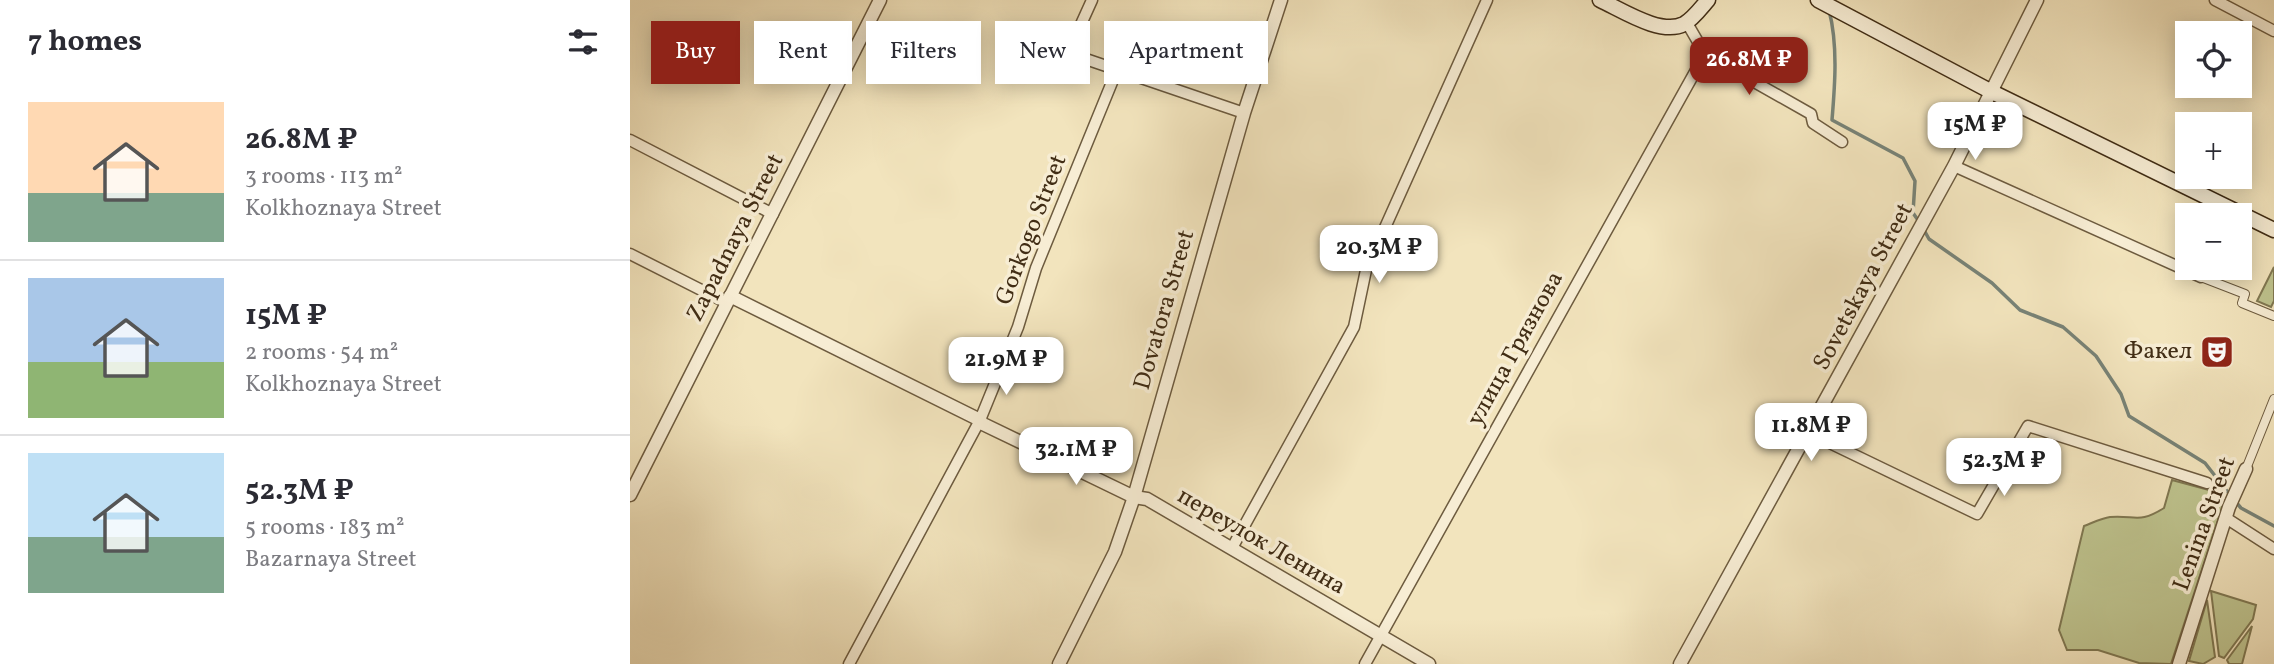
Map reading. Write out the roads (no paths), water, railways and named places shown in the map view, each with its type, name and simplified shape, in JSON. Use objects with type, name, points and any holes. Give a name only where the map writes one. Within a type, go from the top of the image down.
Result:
[{"type":"main road","points":[[1600,0],[1658,27],[1674,28],[1687,23],[1708,0]]},
{"type":"main road","points":[[1818,0],[1990,91],[2274,230]]},
{"type":"street","name":"Zapadnaya Street","points":[[630,495],[880,0]]},
{"type":"street","points":[[1092,0],[1068,53],[1104,65]]},
{"type":"street","name":"Dovatora Street","points":[[1059,664],[1115,552],[1134,497],[1244,113],[1281,0]]},
{"type":"street","points":[[1232,548],[1354,327],[1366,270],[1487,0]]},
{"type":"street","name":"Sovetskaya Street","points":[[1681,664],[1954,166],[2037,0]]},
{"type":"street","points":[[2215,0],[2274,31]]},
{"type":"street","points":[[1687,23],[1705,54],[1811,114],[1813,123],[1842,142]]},
{"type":"street","name":"улица Грязнова","points":[[1365,664],[1705,54]]},
{"type":"street","name":"Gorkogo Street","points":[[849,664],[979,420],[1018,327],[1036,268],[1111,84]]},
{"type":"street","points":[[1158,84],[1244,113]]},
{"type":"street","points":[[630,140],[773,214]]},
{"type":"street","points":[[1954,166],[2175,264]]},
{"type":"street","name":"переулок Ленина","points":[[630,254],[729,299],[1134,497],[1147,499],[1429,664]]},
{"type":"street","points":[[2211,280],[2245,294],[2242,303],[2274,316]]},
{"type":"street","name":"Lenina Street","points":[[2179,664],[2227,513],[2274,399]]},
{"type":"street","points":[[1809,433],[1977,513],[2028,426],[2207,483]]},
{"type":"street","points":[[2227,513],[2274,549]]},
{"type":"waterway","points":[[1829,10],[1835,51],[1832,120],[1903,158],[1915,181],[1913,213],[1920,223]]},
{"type":"waterway","points":[[1924,230],[1929,239],[1992,283],[2020,310],[2063,327],[2096,356],[2121,394],[2129,416],[2205,463],[2230,495]]},
{"type":"waterway","points":[[2235,501],[2241,508],[2274,526]]},
{"type":"place","name":"Факел","points":[[2217,352]]}]
